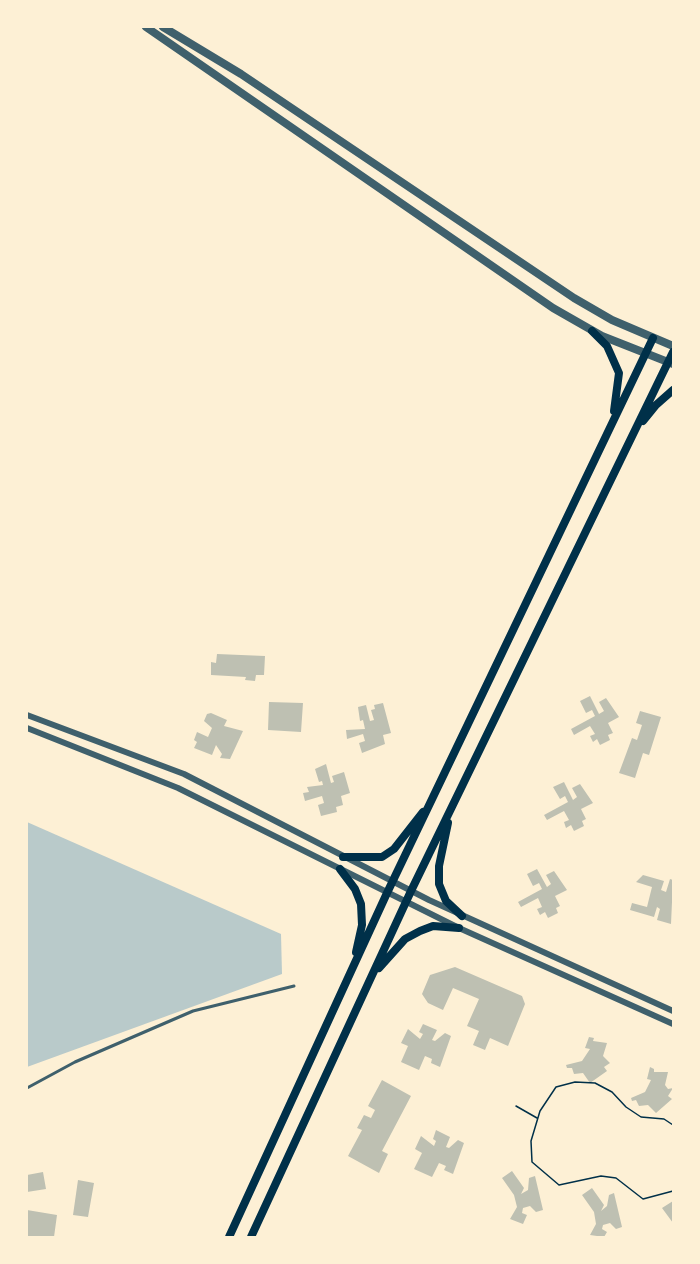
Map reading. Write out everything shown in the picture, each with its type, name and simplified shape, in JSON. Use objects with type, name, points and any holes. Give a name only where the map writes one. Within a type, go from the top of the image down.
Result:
[{"type":"main road","points":[[592,331],[607,346],[619,373],[618,393],[609,429]]},
{"type":"main road","points":[[229,1237],[387,893],[653,338]]},
{"type":"main road","points":[[251,1237],[411,891],[630,439],[670,363],[673,352]]},
{"type":"main road","points":[[630,439],[656,405],[673,390]]},
{"type":"main road","points":[[343,857],[382,857],[394,849],[432,800]]},
{"type":"main road","points":[[452,808],[441,857],[440,884],[446,901],[462,916]]},
{"type":"main road","points":[[340,869],[356,889],[361,904],[362,925],[352,968]]},
{"type":"main road","points":[[373,975],[405,939],[434,926],[459,928]]},
{"type":"street","points":[[146,27],[544,302],[592,331],[670,363]]},
{"type":"street","points":[[163,27],[241,74],[574,298],[612,320],[673,346]]},
{"type":"street","points":[[27,716],[184,774],[462,916],[673,1011]]},
{"type":"street","points":[[27,728],[178,788],[406,903],[673,1024]]},
{"type":"lane","points":[[27,1088],[75,1062],[193,1011],[294,986]]},
{"type":"path","points":[[673,1125],[664,1119],[641,1117],[626,1107],[612,1092],[596,1083],[575,1082],[556,1087],[538,1118],[531,1141],[532,1162],[559,1185],[601,1176],[616,1178],[643,1199],[673,1191]]},
{"type":"path","points":[[516,1106],[538,1118]]},
{"type":"shaded area","points":[[27,822],[281,934],[282,974],[27,1067]]},
{"type":"building","points":[[217,654],[265,656],[264,675],[256,675],[255,681],[245,680],[246,677],[211,675],[211,662],[216,663]]},
{"type":"building","points":[[590,696],[599,714],[604,711],[599,702],[606,698],[619,717],[608,723],[613,733],[608,735],[610,740],[600,745],[597,739],[593,742],[590,736],[595,734],[590,726],[574,735],[571,729],[595,716],[592,710],[586,713],[580,701]]},
{"type":"building","points":[[269,702],[303,703],[301,732],[268,730]]},
{"type":"building","points":[[383,703],[391,733],[383,735],[385,744],[362,753],[359,743],[365,741],[363,734],[347,739],[346,730],[365,729],[363,720],[360,721],[358,707],[366,705],[370,721],[374,720],[371,710],[375,709],[374,705]]},
{"type":"building","points":[[640,711],[661,717],[649,755],[643,753],[635,778],[619,773],[632,738],[637,740],[642,725],[636,723]]},
{"type":"building","points":[[211,713],[227,720],[224,726],[243,731],[230,759],[220,758],[222,754],[216,745],[212,755],[194,748],[197,742],[194,740],[197,732],[208,737],[212,728],[204,721],[207,714]]},
{"type":"building","points":[[326,764],[331,783],[334,782],[332,776],[344,772],[350,793],[341,796],[343,805],[336,807],[337,812],[321,816],[318,805],[324,803],[322,796],[305,801],[303,793],[309,792],[307,787],[323,785],[322,781],[319,782],[315,769]]},
{"type":"building","points":[[564,782],[573,800],[577,797],[572,788],[580,784],[593,803],[581,809],[586,819],[582,821],[584,826],[574,831],[571,825],[566,828],[564,822],[569,820],[564,811],[547,820],[544,815],[568,802],[565,796],[560,799],[553,787]]},
{"type":"building","points":[[537,869],[547,887],[551,884],[546,875],[554,871],[567,890],[555,896],[560,906],[556,908],[558,913],[548,918],[545,912],[540,915],[537,909],[542,907],[538,898],[521,907],[518,902],[542,889],[539,883],[533,886],[527,874]]},
{"type":"building","points":[[643,875],[664,881],[661,890],[666,892],[670,879],[673,880],[671,924],[657,920],[660,909],[657,907],[654,917],[630,910],[632,903],[647,907],[652,887],[636,882]]},
{"type":"building","points":[[455,967],[522,996],[525,1004],[508,1046],[490,1038],[485,1050],[473,1045],[479,1031],[467,1026],[479,999],[453,988],[443,1010],[428,1003],[422,994],[430,975]]},
{"type":"building","points":[[423,1024],[437,1030],[432,1040],[435,1041],[445,1033],[451,1036],[440,1067],[431,1063],[432,1059],[425,1056],[419,1070],[401,1062],[408,1046],[401,1043],[408,1029],[420,1039],[423,1034],[419,1032]]},
{"type":"building","points":[[589,1037],[594,1038],[593,1041],[607,1043],[603,1056],[610,1063],[604,1067],[607,1071],[590,1083],[583,1073],[574,1074],[572,1068],[567,1068],[566,1065],[582,1061],[590,1049],[585,1048]]},
{"type":"building","points":[[650,1067],[654,1069],[654,1072],[668,1072],[665,1085],[668,1089],[673,1088],[668,1096],[672,1099],[656,1113],[648,1105],[639,1106],[636,1100],[632,1101],[631,1098],[645,1092],[651,1080],[647,1079]]},
{"type":"building","points":[[382,1080],[411,1096],[382,1151],[388,1154],[379,1173],[348,1156],[362,1130],[357,1128],[364,1115],[371,1118],[375,1110],[368,1106]]},
{"type":"building","points":[[436,1130],[450,1137],[446,1147],[449,1148],[458,1140],[464,1143],[453,1174],[444,1170],[446,1166],[439,1163],[432,1177],[414,1169],[422,1153],[415,1149],[421,1136],[434,1146],[436,1141],[433,1139]]},
{"type":"building","points":[[512,1171],[524,1188],[521,1194],[528,1190],[529,1178],[535,1176],[543,1210],[536,1212],[530,1206],[523,1208],[522,1213],[527,1215],[523,1224],[510,1219],[517,1207],[514,1195],[502,1178]]},
{"type":"building","points":[[43,1172],[46,1189],[27,1192],[27,1175]]},
{"type":"building","points":[[78,1180],[94,1183],[88,1217],[73,1215]]},
{"type":"building","points":[[592,1188],[604,1205],[601,1211],[607,1206],[609,1195],[614,1193],[622,1227],[616,1229],[610,1223],[603,1225],[602,1229],[607,1232],[604,1237],[590,1235],[596,1224],[594,1212],[582,1195]]},
{"type":"building","points":[[673,1201],[673,1223],[662,1208]]},
{"type":"building","points":[[27,1210],[57,1215],[54,1237],[27,1237]]}]
